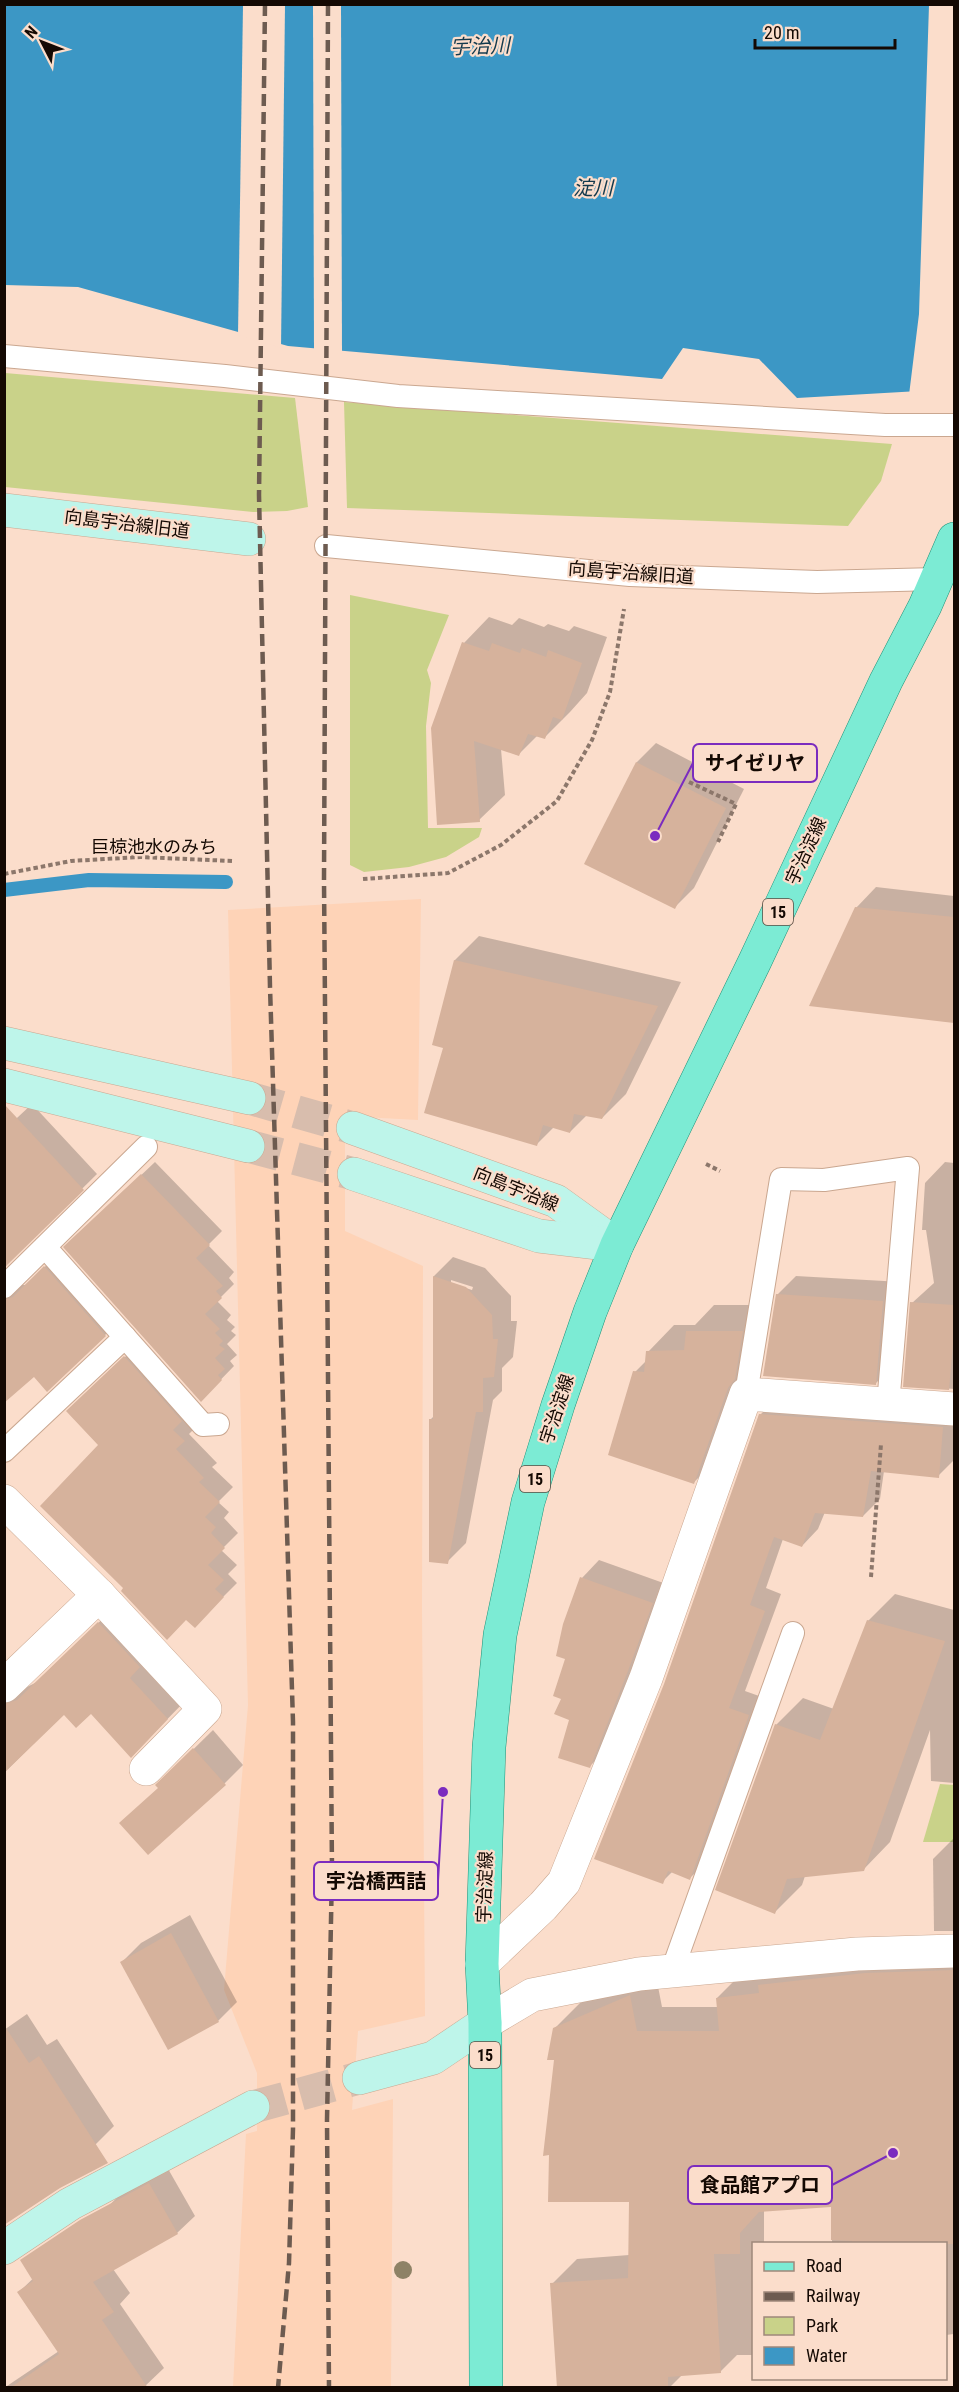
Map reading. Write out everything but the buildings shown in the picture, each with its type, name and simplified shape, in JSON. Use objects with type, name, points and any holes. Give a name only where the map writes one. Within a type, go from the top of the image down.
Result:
[{"type":"main road","name":"向島宇治線旧道","points":[[4,510],[249,538]]},
{"type":"main road","name":"宇治淀線","points":[[486,2388],[485,2023],[482,1964],[489,1747],[500,1635],[528,1502],[586,1322],[617,1245],[755,961],[886,681],[946,580],[954,539]]},
{"type":"main road","points":[[4,1043],[249,1098]]},
{"type":"main road","points":[[4,1085],[248,1146]]},
{"type":"main road","name":"向島宇治線","points":[[353,1128],[556,1201],[617,1245]]},
{"type":"main road","name":"向島宇治線","points":[[354,1174],[539,1236],[617,1245]]},
{"type":"main road","points":[[359,2078],[433,2058],[485,2023]]},
{"type":"main road","points":[[4,2248],[70,2204],[253,2107]]},
{"type":"street","points":[[482,1964],[564,1882],[646,1678],[746,1394],[954,1409]]},
{"type":"street","points":[[4,1501],[99,1595],[205,1709],[146,1769]]},
{"type":"street","points":[[4,1686],[99,1595]]},
{"type":"street","points":[[485,2023],[532,1995],[639,1974],[858,1954],[954,1951]]},
{"type":"lane","points":[[4,356],[214,375],[398,396],[885,425],[954,425]]},
{"type":"lane","name":"向島宇治線旧道","points":[[326,546],[630,575],[817,582],[946,580]]},
{"type":"lane","points":[[4,1287],[146,1147]]},
{"type":"lane","points":[[746,1394],[781,1179],[824,1180],[908,1168],[888,1405]]},
{"type":"lane","points":[[45,1247],[203,1425],[218,1424]]},
{"type":"lane","points":[[4,1451],[125,1337]]},
{"type":"lane","points":[[672,1971],[793,1633]]},
{"type":"path","points":[[363,879],[448,873],[501,845],[557,801],[592,740],[610,692],[630,575]]},
{"type":"path","points":[[690,782],[736,804],[718,842]]},
{"type":"path","name":"巨椋池水のみち","points":[[4,874],[82,860],[140,857],[232,861]]},
{"type":"path","points":[[706,1164],[720,1170]]},
{"type":"path","points":[[871,1577],[882,1424],[888,1405]]},
{"type":"shaded area","points":[[421,899],[418,1120],[345,1116],[345,1231],[423,1266],[422,1608],[425,2016],[358,2031],[352,2110],[393,2099],[391,2387],[233,2387],[246,2134],[257,2131],[257,2073],[224,1990],[248,1705],[228,910]]},
{"type":"green space","points":[[5,373],[295,398],[308,507],[287,511],[253,512],[5,487]]},
{"type":"green space","points":[[344,402],[892,444],[881,481],[848,526],[347,508]]},
{"type":"green space","points":[[350,595],[449,615],[427,670],[431,683],[426,726],[428,828],[482,828],[479,837],[446,857],[409,867],[364,872],[350,865]]},
{"type":"green space","points":[[940,1784],[954,1785],[954,1842],[923,1842]]},
{"type":"water","name":"淀川","points":[[5,5],[954,5],[954,389],[797,398],[759,359],[683,348],[662,379],[288,346],[78,287],[5,285]]},
{"type":"pier","points":[[243,5],[285,5],[281,348],[238,335]]},
{"type":"pier","points":[[313,5],[341,5],[342,354],[314,352]]},
{"type":"pier","points":[[929,5],[954,5],[954,392],[909,395],[919,314]]},
{"type":"waterway","points":[[4,890],[89,880],[226,882]]},
{"type":"tunnel","points":[[249,1098],[353,1128]]},
{"type":"tunnel","points":[[248,1146],[354,1174]]},
{"type":"tunnel","points":[[253,2107],[359,2078]]},
{"type":"railway","points":[[265,4],[259,495],[270,987],[293,1722],[293,2129],[289,2263],[278,2388]]},
{"type":"railway","points":[[328,4],[324,880],[332,1871],[327,2120],[329,2388]]},
{"type":"place","name":"サイゼリヤ","points":[[655,836]]},
{"type":"place","name":"宇治橋西詰","points":[[443,1792]]},
{"type":"place","name":"食品館アプロ","points":[[893,2153]]},
{"type":"water label","name":"宇治川","points":[[480,46]]}]
